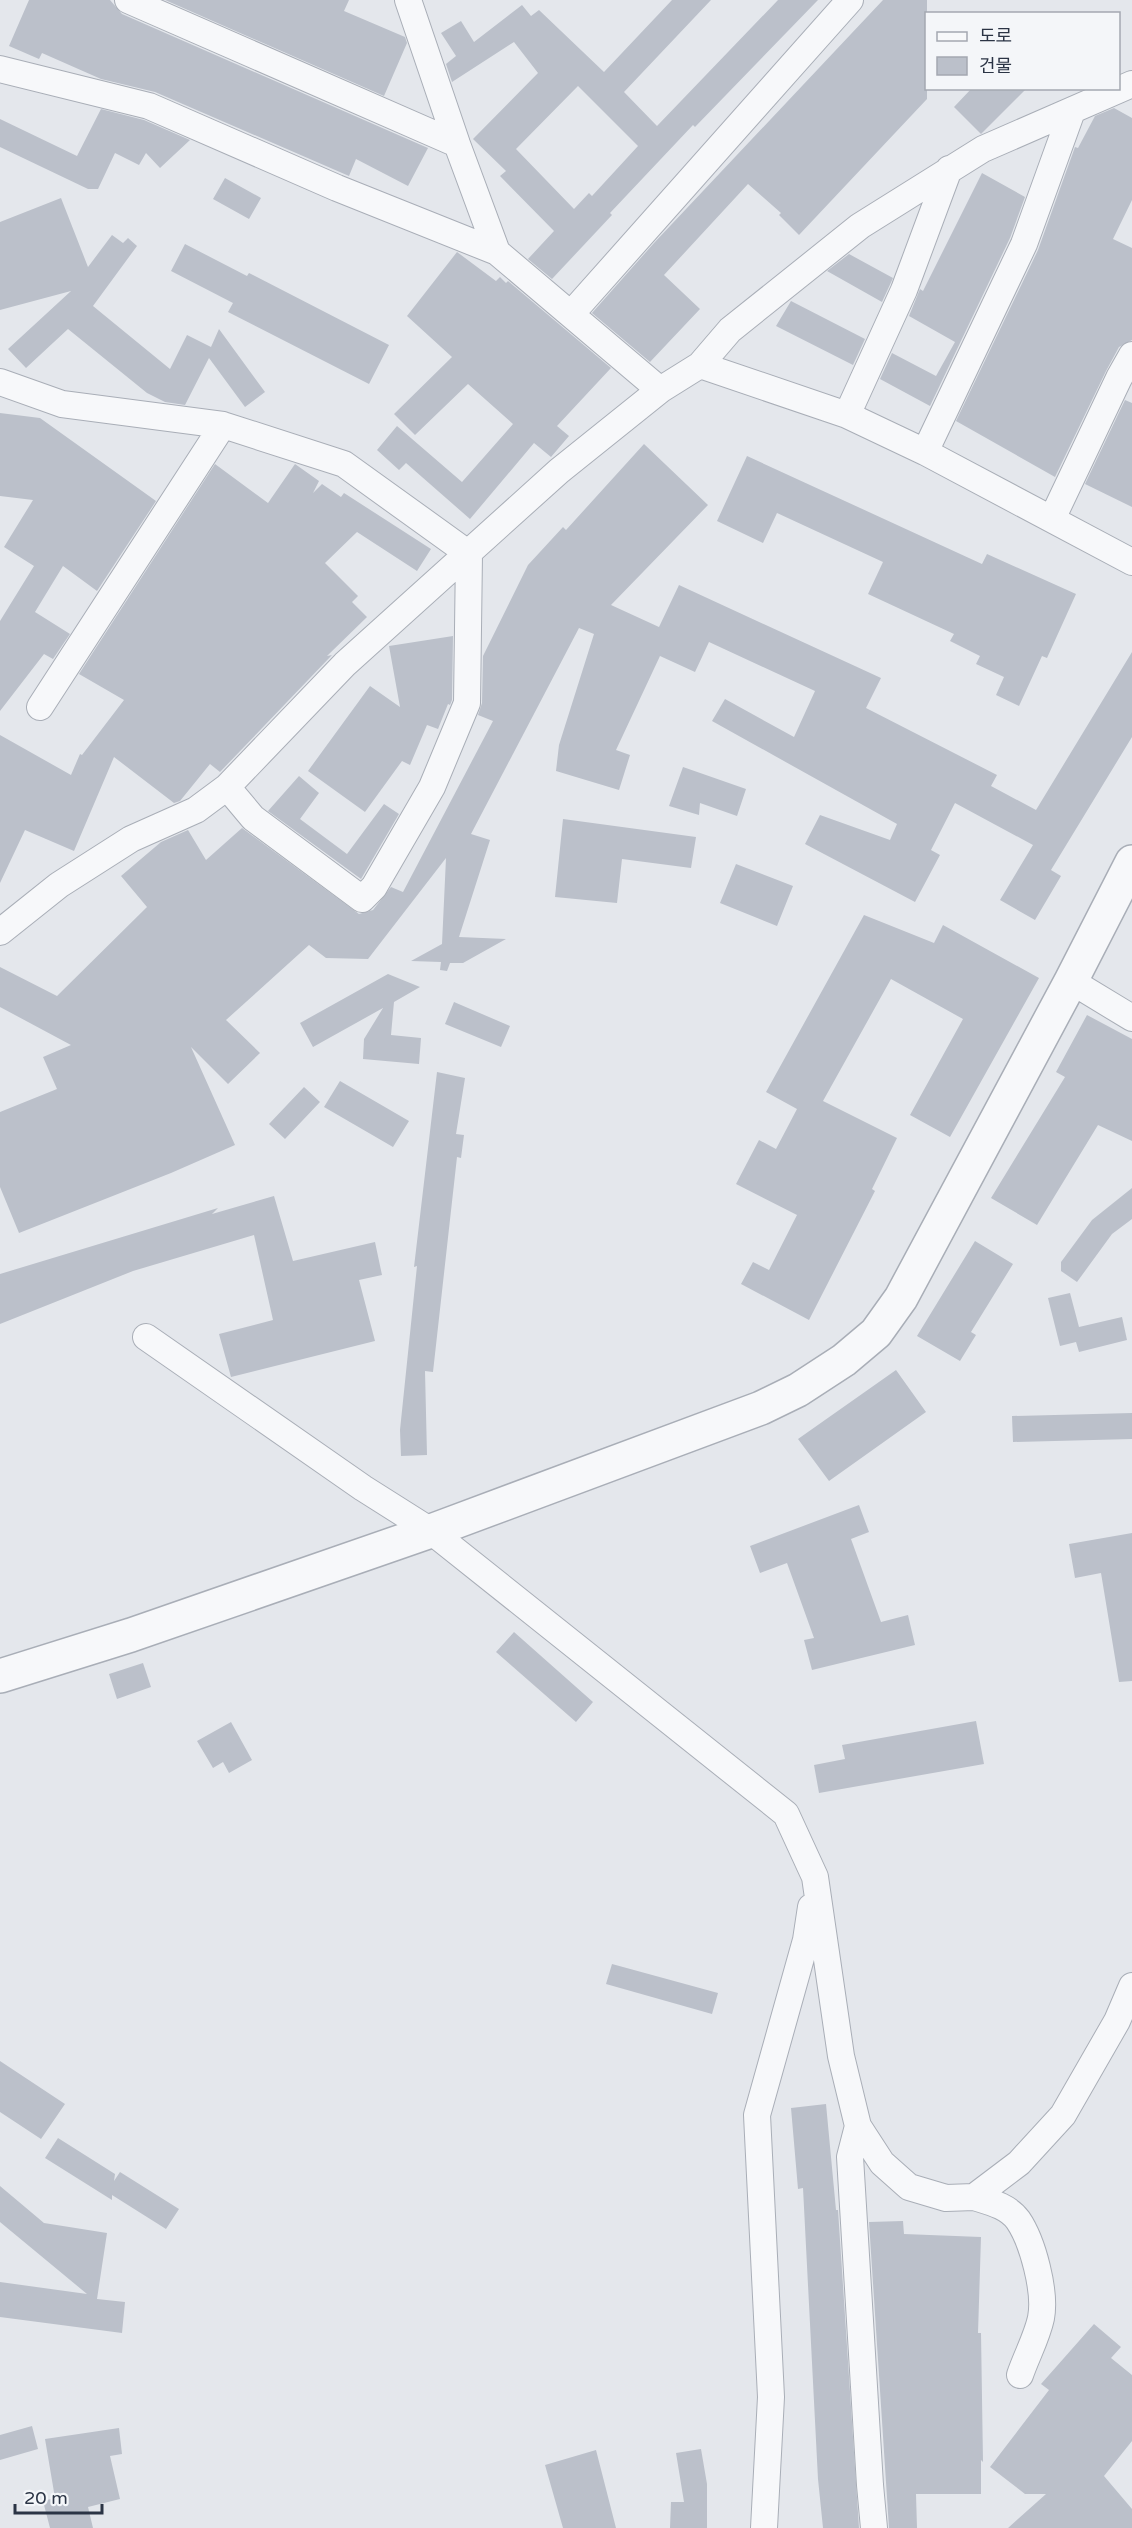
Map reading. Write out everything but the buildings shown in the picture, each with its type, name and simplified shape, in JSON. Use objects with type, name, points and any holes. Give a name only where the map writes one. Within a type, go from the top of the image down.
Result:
[{"type":"street","points":[[128,0],[457,144]]},
{"type":"street","points":[[408,0],[497,252]]},
{"type":"street","points":[[571,314],[850,0]]},
{"type":"street","points":[[0,69],[149,106],[337,188],[497,252],[660,390]]},
{"type":"street","points":[[0,932],[59,885],[131,838],[196,810],[227,787],[345,664],[559,471],[660,390],[700,364],[730,330],[860,226],[983,149],[1119,90]]},
{"type":"street","points":[[925,452],[1024,244],[1072,111]]},
{"type":"street","points":[[847,415],[904,290],[949,169]]},
{"type":"street","points":[[1052,519],[1132,355]]},
{"type":"street","points":[[700,364],[847,415],[925,452],[1132,561]]},
{"type":"street","points":[[0,382],[62,404],[223,425],[344,464],[469,554]]},
{"type":"street","points":[[40,707],[223,425]]},
{"type":"street","points":[[227,787],[253,818],[362,898],[374,887],[432,787],[466,703],[469,554]]},
{"type":"street","points":[[0,1676],[131,1635],[431,1531],[761,1408],[798,1390],[852,1354],[876,1333],[901,1298],[1071,981],[1132,862]]},
{"type":"street","points":[[1071,981],[1132,1018]]},
{"type":"street","points":[[146,1337],[363,1488],[431,1531],[786,1814],[815,1878],[841,2056],[858,2126],[882,2163],[909,2187],[946,2198],[974,2197],[1002,2206],[1017,2220],[1035,2262],[1041,2286],[1041,2318],[1020,2375]]},
{"type":"street","points":[[764,2528],[771,2397],[757,2115],[806,1940],[815,1878]]},
{"type":"street","points":[[974,2197],[1019,2163],[1063,2115],[1117,2021],[1132,1986]]},
{"type":"street","points":[[858,2126],[850,2157],[874,2528]]}]
